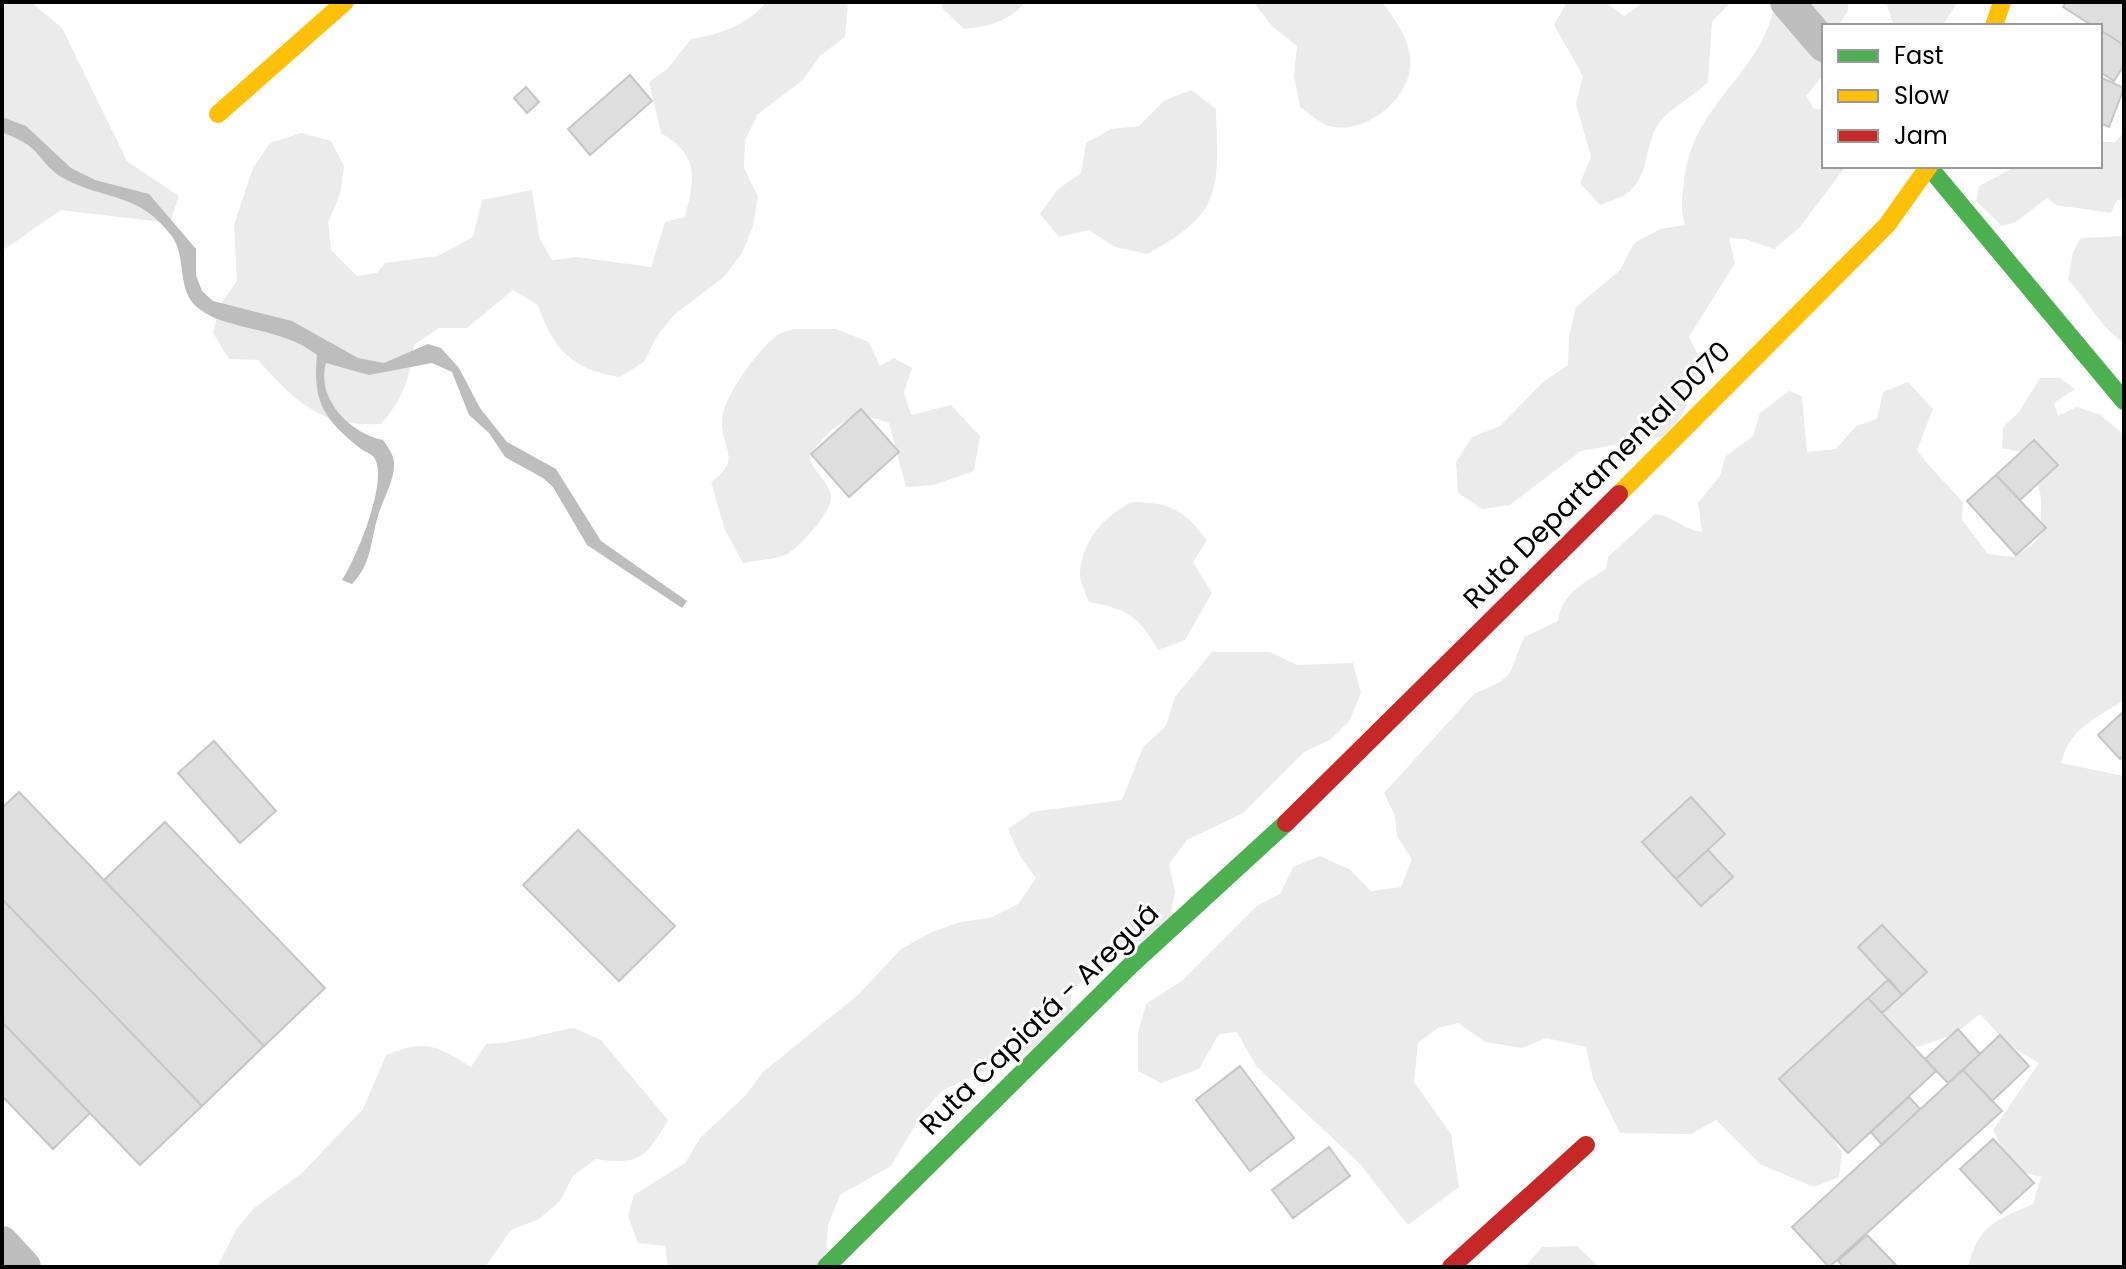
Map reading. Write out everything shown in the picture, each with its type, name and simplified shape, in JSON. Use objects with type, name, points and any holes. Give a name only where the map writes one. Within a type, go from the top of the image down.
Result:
[{"type":"main road","points":[[218,114],[345,2]]},
{"type":"main road","points":[[1995,24],[2002,2]]},
{"type":"main road","name":"Ruta Departamental D070","points":[[1295,815],[1887,225],[1928,168]]},
{"type":"main road","points":[[1931,168],[2124,401]]},
{"type":"main road","name":"Ruta Capiatá - Areguá","points":[[826,1267],[1131,965],[1295,815]]},
{"type":"main road","points":[[1451,1267],[1586,1145]]},
{"type":"street","points":[[1787,2],[1822,43]]},
{"type":"street","points":[[2,1243],[24,1267]]},
{"type":"shaded area","points":[[2,2],[31,2],[62,28],[127,161],[179,196],[170,223],[61,210],[2,251]]},
{"type":"shaded area","points":[[767,2],[848,2],[845,37],[820,56],[803,80],[758,114],[745,140],[744,168],[758,197],[753,226],[742,253],[724,277],[675,314],[657,336],[644,362],[620,377],[577,363],[558,346],[538,305],[513,290],[467,328],[439,328],[414,345],[404,388],[381,424],[360,424],[326,416],[298,400],[258,360],[229,359],[213,333],[220,305],[237,281],[234,225],[253,168],[270,143],[301,133],[331,141],[344,166],[340,195],[328,222],[331,250],[357,276],[377,273],[385,263],[438,256],[473,237],[482,200],[532,190],[539,237],[552,260],[577,257],[651,267],[665,222],[685,217],[692,178],[688,159],[682,150],[661,133],[649,82],[667,69],[691,39],[732,27]]},
{"type":"shaded area","points":[[942,2],[1025,2],[998,22],[964,29],[943,9]]},
{"type":"shaded area","points":[[1253,2],[1382,2],[1406,41],[1410,72],[1405,86],[1384,111],[1370,120],[1340,128],[1326,125],[1300,107],[1294,76],[1297,46],[1272,26]]},
{"type":"shaded area","points":[[1567,2],[1605,2],[1624,16],[1644,2],[1731,2],[1712,22],[1708,82],[1663,118],[1652,136],[1645,166],[1636,184],[1626,194],[1600,205],[1580,183],[1591,157],[1576,104],[1583,76],[1554,25]]},
{"type":"shaded area","points":[[1777,2],[1848,2],[1848,11],[1839,24],[1822,24],[1822,76],[1806,96],[1814,109],[1822,109],[1822,168],[1844,168],[1800,227],[1774,249],[1745,239],[1729,238],[1735,263],[1689,337],[1702,363],[1683,414],[1664,436],[1581,451],[1510,505],[1482,509],[1458,493],[1456,462],[1472,437],[1500,426],[1543,382],[1568,365],[1569,335],[1576,307],[1620,270],[1634,243],[1660,229],[1685,225],[1683,193],[1694,142],[1712,110],[1758,48]]},
{"type":"shaded area","points":[[1886,2],[1958,2],[1943,24],[1893,24]]},
{"type":"shaded area","points":[[1192,90],[1216,109],[1217,160],[1211,196],[1191,225],[1147,254],[1115,247],[1089,230],[1059,237],[1040,214],[1057,190],[1081,173],[1086,143],[1111,129],[1139,126],[1165,100]]},
{"type":"shaded area","points":[[2,117],[26,126],[71,168],[95,180],[149,194],[196,249],[196,275],[202,291],[213,301],[292,321],[358,358],[384,363],[428,344],[441,348],[459,368],[480,408],[507,442],[556,469],[601,541],[687,601],[682,608],[587,545],[553,487],[505,457],[489,433],[469,415],[452,372],[432,363],[369,375],[326,363],[326,389],[338,412],[358,430],[383,440],[394,462],[391,483],[363,568],[352,584],[342,580],[369,520],[378,470],[374,457],[338,429],[324,409],[317,386],[317,355],[287,339],[223,321],[198,308],[186,292],[176,244],[159,221],[134,204],[60,176],[31,147],[2,132]]},
{"type":"shaded area","points":[[2124,132],[2124,199],[2117,200],[2111,213],[2056,205],[2047,198],[2016,222],[2002,226],[1976,201],[1979,186],[2013,168],[2102,168],[2102,142],[2115,142]]},
{"type":"shaded area","points":[[2124,236],[2124,343],[2108,329],[2068,280],[2073,252],[2081,238]]},
{"type":"shaded area","points":[[794,329],[836,329],[869,342],[880,366],[894,358],[912,368],[904,392],[911,415],[951,405],[980,436],[974,471],[934,485],[906,487],[889,423],[876,419],[853,419],[833,429],[809,457],[831,495],[831,502],[822,518],[787,554],[743,563],[725,530],[711,482],[721,474],[728,460],[722,430],[724,410],[735,387],[760,352],[778,335]]},
{"type":"shaded area","points":[[2040,378],[2060,378],[2075,389],[2054,403],[2058,416],[2077,407],[2101,415],[2124,435],[2124,700],[2077,733],[2061,763],[2124,776],[2124,1267],[1968,1267],[1977,1242],[1990,1226],[2033,1204],[2041,1177],[2013,1170],[1993,1130],[2039,1063],[2008,1044],[1980,1014],[1953,1035],[1801,1086],[1842,1153],[1839,1177],[1814,1187],[1760,1164],[1716,1120],[1691,1134],[1620,1133],[1593,1079],[1586,1047],[1546,1038],[1522,1048],[1485,1042],[1458,1023],[1438,1028],[1418,1043],[1414,1082],[1451,1134],[1459,1187],[1408,1225],[1360,1164],[1256,1066],[1237,1032],[1219,1034],[1199,1069],[1161,1083],[1138,1071],[1138,1033],[1146,1004],[1183,980],[1258,905],[1280,894],[1293,867],[1320,856],[1349,869],[1371,891],[1401,887],[1412,859],[1397,837],[1395,816],[1384,793],[1474,694],[1500,682],[1510,673],[1524,637],[1558,621],[1569,596],[1606,569],[1608,557],[1655,514],[1702,532],[1698,503],[1720,476],[1725,457],[1753,436],[1760,413],[1789,391],[1802,396],[1807,452],[1836,449],[1856,426],[1877,419],[1883,392],[1908,382],[1933,409],[1917,450],[1963,503],[1962,520],[1988,554],[2014,557],[2031,546],[2043,532],[2041,498],[2033,454],[2002,448],[2003,427],[2019,412]]},
{"type":"shaded area","points":[[1131,502],[1175,509],[1207,540],[1193,562],[1212,593],[1185,640],[1158,650],[1145,629],[1131,616],[1089,602],[1081,579],[1082,560],[1090,539],[1104,522]]},
{"type":"shaded area","points":[[1212,652],[1270,652],[1297,665],[1353,663],[1361,693],[1350,720],[1330,740],[1304,752],[1243,813],[1187,840],[1169,864],[1175,892],[1169,922],[1092,972],[1071,992],[1071,1020],[1022,1055],[943,1090],[923,1112],[891,1166],[840,1195],[828,1225],[826,1253],[818,1267],[668,1267],[665,1246],[638,1243],[628,1216],[634,1195],[685,1163],[701,1137],[745,1096],[763,1072],[859,994],[901,949],[932,932],[960,922],[990,918],[1018,904],[1036,878],[1020,856],[1008,829],[1032,812],[1122,800],[1143,747],[1166,726],[1175,697]]},
{"type":"shaded area","points":[[574,1028],[601,1040],[668,1120],[654,1143],[640,1156],[623,1161],[596,1159],[573,1176],[560,1201],[539,1219],[511,1230],[485,1267],[217,1267],[236,1230],[254,1208],[302,1173],[363,1109],[386,1055],[411,1047],[430,1047],[471,1067],[486,1044]]},
{"type":"shaded area","points":[[1577,1246],[1599,1267],[1525,1267],[1542,1247]]},
{"type":"building","points":[[2066,2],[2124,2],[2124,45],[2102,31],[2102,24],[2090,24],[2063,7]]},
{"type":"building","points":[[2102,31],[2124,45],[2124,65],[2114,81],[2102,73]]},
{"type":"building","points":[[630,75],[652,101],[590,155],[568,129]]},
{"type":"building","points":[[2102,78],[2124,88],[2109,127],[2102,124]]},
{"type":"building","points":[[526,87],[539,102],[527,113],[514,98]]},
{"type":"building","points":[[861,409],[899,452],[849,497],[811,454]]},
{"type":"building","points":[[2034,440],[2058,465],[2020,500],[1996,475]]},
{"type":"building","points":[[1996,475],[2046,528],[2016,555],[1967,501]]},
{"type":"building","points":[[2124,711],[2124,755],[2120,759],[2098,735]]},
{"type":"building","points":[[214,741],[276,811],[240,843],[178,773]]},
{"type":"building","points":[[19,792],[264,1046],[202,1106],[2,899],[2,808]]},
{"type":"building","points":[[1691,797],[1725,834],[1676,879],[1642,842]]},
{"type":"building","points":[[165,822],[325,988],[264,1046],[104,880]]},
{"type":"building","points":[[578,830],[675,926],[619,981],[523,885]]},
{"type":"building","points":[[1708,850],[1733,877],[1701,906],[1676,879]]},
{"type":"building","points":[[2,899],[202,1106],[140,1165],[2,1022]]},
{"type":"building","points":[[1882,925],[1927,972],[1902,995],[1858,947]]},
{"type":"building","points":[[1889,979],[1902,995],[1882,1013],[1868,998]]},
{"type":"building","points":[[1868,998],[1936,1071],[1848,1153],[1779,1079]]},
{"type":"building","points":[[2,1022],[90,1113],[53,1149],[2,1096]]},
{"type":"building","points":[[1958,1029],[1980,1054],[1948,1083],[1925,1059]]},
{"type":"building","points":[[2000,1035],[2029,1066],[1992,1101],[1963,1070]]},
{"type":"building","points":[[1240,1066],[1294,1138],[1250,1171],[1196,1100]]},
{"type":"building","points":[[1963,1070],[2002,1111],[1829,1267],[1792,1227]]},
{"type":"building","points":[[1909,1097],[1920,1109],[1882,1145],[1871,1132]]},
{"type":"building","points":[[1993,1139],[2034,1183],[2001,1213],[1960,1169]]},
{"type":"building","points":[[1329,1147],[1350,1176],[1293,1218],[1272,1190]]},
{"type":"building","points":[[1867,1235],[1898,1267],[1844,1267],[1838,1261]]},
{"type":"traffic: fast","points":[[1930,168],[2124,401]]},
{"type":"traffic: fast","points":[[826,1267],[1131,965],[1286,823]]},
{"type":"traffic: slow","points":[[218,114],[345,2]]},
{"type":"traffic: slow","points":[[1995,24],[2002,2]]},
{"type":"traffic: slow","points":[[1619,494],[1887,225],[1928,168]]},
{"type":"traffic: jam","points":[[1286,823],[1619,494]]},
{"type":"traffic: jam","points":[[1451,1267],[1586,1145]]}]
